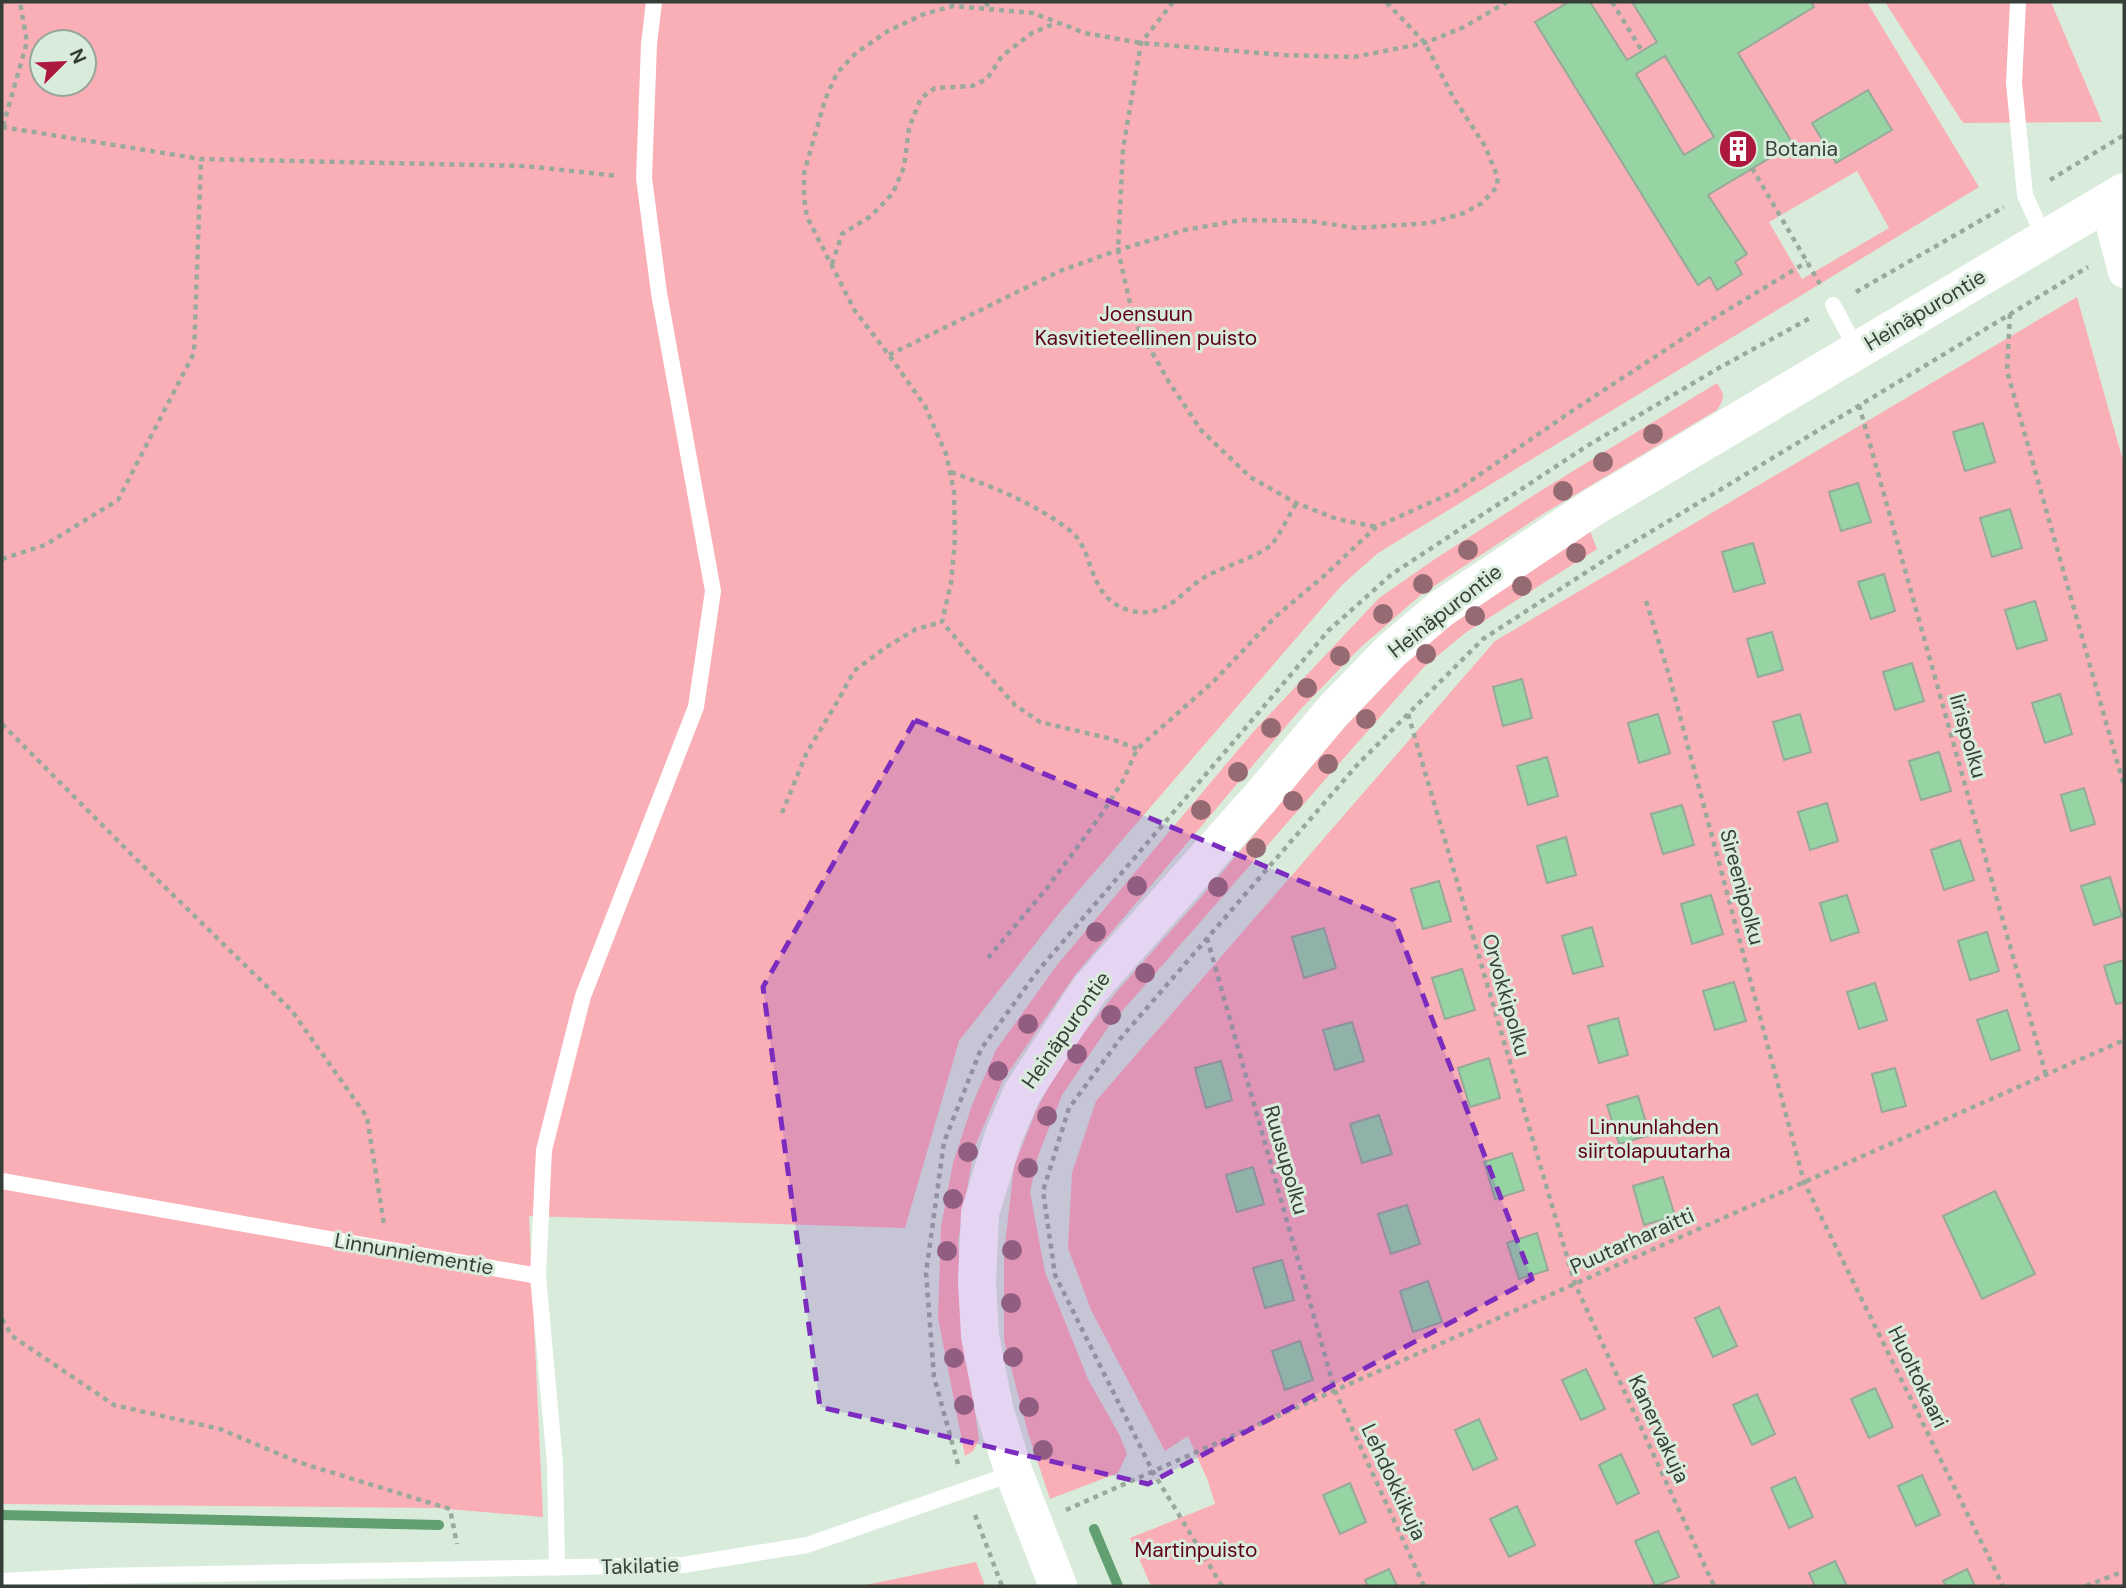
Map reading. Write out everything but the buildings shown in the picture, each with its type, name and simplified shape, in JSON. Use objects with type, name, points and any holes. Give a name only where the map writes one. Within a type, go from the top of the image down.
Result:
[{"type":"street","name":"Heinäpurontie","points":[[1058,1586],[1014,1474],[994,1408],[980,1336],[977,1282],[980,1213],[991,1173],[1022,1093],[1090,989],[1260,798],[1333,711],[1391,651],[1441,608],[1592,508],[2115,197]]},
{"type":"street","points":[[2115,197],[2121,260]]},
{"type":"lane","points":[[557,1568],[555,1464],[538,1276],[544,1150],[583,996],[696,707],[713,591],[659,293],[644,178],[649,44],[654,2]]},
{"type":"lane","points":[[2018,2],[2014,83],[2025,195],[2045,239]]},
{"type":"lane","points":[[1832,305],[1857,350]]},
{"type":"lane","name":"Linnunniementie","points":[[2,1181],[538,1276]]},
{"type":"lane","name":"Takilatie","points":[[2,1581],[124,1575],[683,1565],[807,1545],[1014,1474]]},
{"type":"path","points":[[20,2],[27,42],[3,126],[201,159],[525,166],[644,178]]},
{"type":"path","points":[[986,2],[989,9]]},
{"type":"path","points":[[1173,2],[1141,43],[1123,149],[1118,250],[1135,321],[1169,382],[1201,430],[1250,477],[1296,503],[1337,519],[1376,527]]},
{"type":"path","points":[[889,355],[1060,271],[1185,230],[1242,220],[1308,220],[1356,228],[1430,223],[1464,213],[1482,203],[1496,188],[1498,178],[1485,146],[1453,97],[1425,43],[1386,2]]},
{"type":"path","points":[[943,622],[956,539],[954,491],[946,454],[925,406],[855,311],[807,217],[804,173],[819,118],[837,73],[856,53],[888,31],[924,14],[953,6],[1033,13],[1085,33],[1141,43],[1284,55],[1354,57],[1425,43],[1464,27],[1507,2]]},
{"type":"path","points":[[1612,2],[1642,51]]},
{"type":"path","points":[[832,264],[842,234],[871,216],[893,193],[904,167],[909,128],[921,98],[935,88],[972,86],[987,79],[1002,56],[1032,33],[1057,22]]},
{"type":"path","points":[[1002,1586],[965,1489],[934,1377],[926,1273],[944,1142],[981,1049],[1037,972],[1329,630],[1392,574],[1587,446],[1717,369],[2025,195],[2124,135]]},
{"type":"path","points":[[2,559],[45,545],[118,500],[194,353],[201,159]]},
{"type":"path","points":[[1752,168],[1832,305]]},
{"type":"path","points":[[1222,1586],[1153,1472],[1055,1275],[1043,1191],[1069,1108],[1120,1039],[1358,764],[1483,639],[1619,551],[2010,314],[2121,260]]},
{"type":"path","points":[[988,958],[1047,888],[1101,815],[1124,779],[1137,749],[1213,682],[1275,617],[1376,527],[1456,491],[1569,413],[1807,262]]},
{"type":"path","points":[[2010,314],[2007,371],[2124,786]]},
{"type":"path","name":"Iirispolku","points":[[1859,405],[2046,1075]]},
{"type":"path","points":[[950,472],[1012,495],[1044,512],[1073,533],[1085,550],[1099,588],[1119,608],[1129,611],[1149,611],[1166,607],[1201,579],[1220,568],[1263,552],[1273,543],[1296,503]]},
{"type":"path","name":"Sireenipolku","points":[[1646,601],[1669,675],[1804,1182]]},
{"type":"path","points":[[943,622],[1015,705],[1040,722],[1112,738],[1137,749]]},
{"type":"path","points":[[782,813],[807,752],[854,671],[884,648],[916,629],[943,622]]},
{"type":"path","name":"Orvokkipolku","points":[[1408,714],[1575,1284]]},
{"type":"path","points":[[2,724],[122,846],[292,1011],[368,1117],[388,1249]]},
{"type":"path","name":"Ruusupolku","points":[[1207,938],[1335,1391]]},
{"type":"path","name":"Puutarharaitti","points":[[1034,1524],[2124,1040]]},
{"type":"path","name":"Huoltokaari","points":[[1804,1182],[2003,1586]]},
{"type":"path","name":"Kanervakuja","points":[[1575,1284],[1714,1586]]},
{"type":"path","points":[[2,1319],[12,1336],[114,1405],[220,1429],[298,1462],[450,1509],[457,1542],[459,1570]]},
{"type":"path","name":"Lehdokkikuja","points":[[1335,1391],[1424,1586]]},
{"type":"path","points":[[2086,1586],[2124,1571]]},
{"type":"highlighted area","points":[[915,720],[1394,920],[1532,1279],[1148,1484],[820,1407],[763,987]]},
{"type":"green space","name":"Joensuun Kasvitieteellinen puisto","points":[[2,2],[1867,2],[1979,187],[1378,553],[1342,585],[1061,911],[959,1041],[905,1228],[529,1216],[543,1517],[436,1508],[2,1504]],"holes":[[[1857,171],[1889,228],[1802,279],[1769,222]]]},
{"type":"green space","points":[[1885,2],[2051,2],[2102,122],[1963,123]]},
{"type":"green space","name":"Linnunlahden siirtolapuutarha","points":[[2077,297],[2124,464],[2124,1586],[1151,1586],[1130,1538],[1215,1504],[1188,1436],[1165,1451],[1091,1310],[1068,1248],[1072,1173],[1096,1101],[1495,641]]},
{"type":"green space","points":[[1717,383],[1723,396],[1717,410],[1543,514],[1422,594],[1360,648],[1299,711],[1075,975],[1003,1080],[974,1149],[958,1242],[979,1440],[973,1451],[965,1456],[938,1318],[941,1227],[953,1163],[972,1105],[996,1050],[1057,965],[1254,731],[1379,598],[1542,490]]},
{"type":"green space","points":[[1590,531],[1597,549],[1465,633],[1423,668],[1109,1026],[1062,1095],[1038,1156],[1030,1192],[1045,1272],[1088,1379],[1127,1454],[1118,1473],[1050,1499],[1028,1433],[1004,1340],[1004,1253],[1014,1166],[1036,1111],[1063,1059],[1119,989],[1203,895],[1344,728],[1424,643]]},
{"type":"green space","points":[[976,1562],[985,1586],[861,1586]]},
{"type":"waterway","points":[[2,1515],[439,1525]]},
{"type":"waterway","points":[[1094,1529],[1118,1586]]},
{"type":"place","name":"Botania","points":[[1738,149]]},
{"type":"park label","name":"Martinpuisto","points":[[1196,1550]]}]
